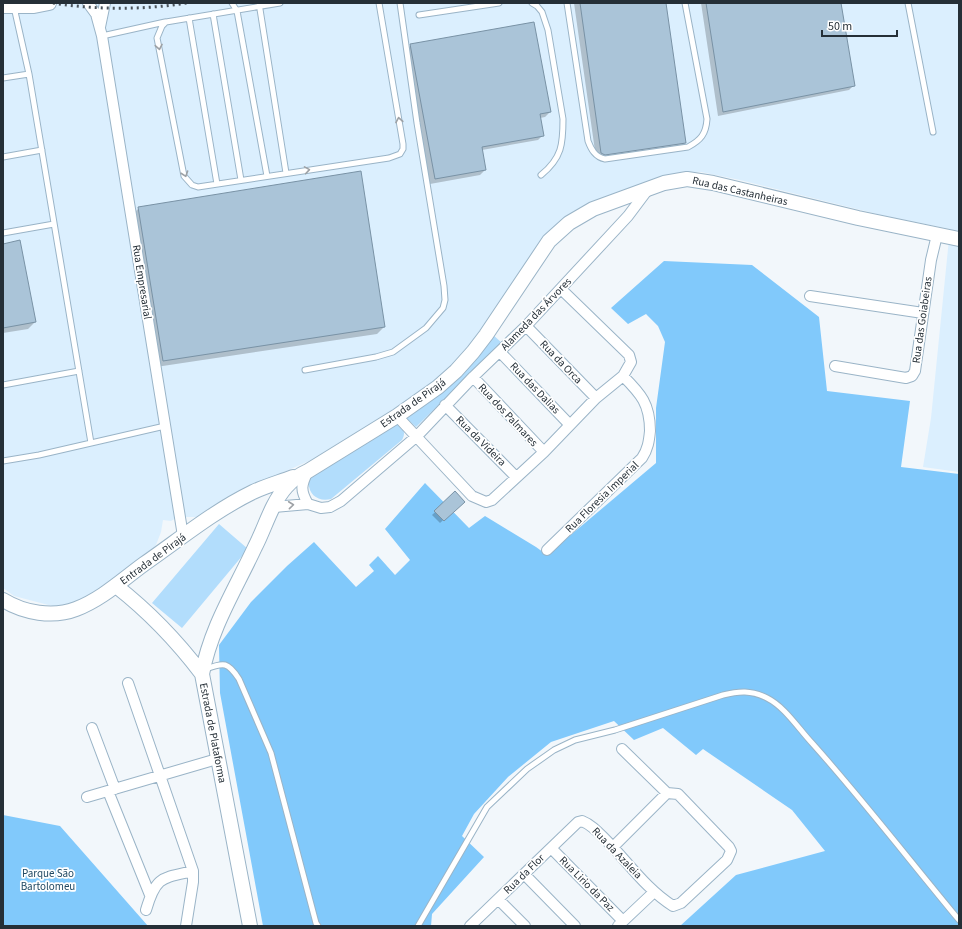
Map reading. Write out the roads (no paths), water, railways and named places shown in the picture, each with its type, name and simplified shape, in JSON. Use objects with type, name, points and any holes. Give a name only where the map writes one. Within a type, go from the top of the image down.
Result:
[{"type":"main road","points":[[8,7],[34,6],[49,3]]},
{"type":"main road","name":"Rua das Castanheiras","points":[[539,254],[558,232],[580,215],[670,181],[694,180],[713,183],[858,218],[959,239]]},
{"type":"main road","name":"Estrada de Pirajá","points":[[303,473],[397,416],[438,387],[473,352],[539,254]]},
{"type":"main road","name":"Estrada de Plataforma","points":[[250,926],[217,759],[202,672],[210,642],[220,616],[274,507],[285,488],[303,473]]},
{"type":"main road","name":"Entrada de Pirajá","points":[[3,600],[23,609],[40,613],[56,614],[75,609],[94,600],[116,586],[183,536],[240,499],[255,491],[303,473]]},
{"type":"main road","points":[[116,586],[133,599],[167,632],[202,672]]},
{"type":"street","name":"Rua Empresarial","points":[[88,3],[96,14],[101,32],[183,536]]},
{"type":"street","name":"Rua Empresarial","points":[[101,32],[105,3]]},
{"type":"street","name":"Alameda das Árvores","points":[[274,507],[308,504],[321,508],[330,507],[341,501],[417,436],[445,405],[526,326],[628,216],[649,188]]},
{"type":"street","name":"Rua das Goiabeiras","points":[[835,366],[906,378],[912,376],[915,371],[931,260],[937,235]]},
{"type":"street","points":[[397,416],[472,496],[486,502],[492,500],[544,452],[596,398],[623,376],[631,362],[629,355],[561,289]]},
{"type":"street","points":[[810,296],[923,313]]},
{"type":"street","name":"Rua da Orca","points":[[526,326],[596,398]]},
{"type":"street","name":"Rua das Dalias","points":[[500,352],[570,425]]},
{"type":"street","name":"Rua Floresia Imperial","points":[[547,550],[642,458],[647,450],[649,442],[650,416],[646,403],[640,394],[623,376]]},
{"type":"street","name":"Rua dos Palmares","points":[[473,377],[544,452]]},
{"type":"street","name":"Rua da Videira","points":[[445,405],[516,477]]},
{"type":"street","points":[[303,473],[302,491],[308,504]]},
{"type":"street","points":[[128,683],[193,872],[194,882],[186,926]]},
{"type":"street","points":[[92,728],[112,790],[150,896]]},
{"type":"street","points":[[613,847],[667,793],[622,749]]},
{"type":"street","points":[[87,797],[161,777],[217,759]]},
{"type":"street","name":"Rua da Azaleia","points":[[578,822],[582,821],[592,826],[654,892],[673,906],[677,905],[727,860],[731,851],[729,847],[678,794],[667,793]]},
{"type":"street","name":"Rua da Flor","points":[[472,926],[578,822]]},
{"type":"street","name":"Rua Lirio da Paz","points":[[551,848],[621,923]]},
{"type":"street","points":[[146,910],[155,886],[164,878],[193,872]]},
{"type":"street","points":[[525,875],[575,926]]},
{"type":"street","points":[[621,923],[654,892]]},
{"type":"street","points":[[498,899],[525,926]]},
{"type":"lane","points":[[232,3],[237,11],[267,176]]},
{"type":"lane","points":[[101,32],[237,11],[259,5],[280,3]]},
{"type":"lane","points":[[166,22],[162,26],[157,38],[184,176],[192,185],[198,187],[390,158],[400,154],[403,149],[403,144],[379,3]]},
{"type":"lane","points":[[306,370],[376,357],[393,352],[426,328],[443,308],[445,300],[444,286],[417,123],[400,3]]},
{"type":"lane","points":[[419,15],[499,3]]},
{"type":"lane","points":[[532,3],[538,6],[542,12],[548,30],[563,119],[563,133],[558,157],[550,168],[541,174]]},
{"type":"lane","points":[[567,3],[588,141],[593,151],[601,158],[605,159],[688,147],[696,143],[702,136],[706,128],[706,118],[685,3]]},
{"type":"lane","points":[[908,3],[933,132]]},
{"type":"lane","points":[[259,5],[286,173]]},
{"type":"lane","points":[[8,7],[29,74],[91,443]]},
{"type":"lane","points":[[213,14],[241,180]]},
{"type":"lane","points":[[189,18],[217,184]]},
{"type":"lane","points":[[3,78],[29,74]]},
{"type":"lane","points":[[3,156],[42,150]]},
{"type":"lane","points":[[3,232],[54,224]]},
{"type":"lane","points":[[3,385],[79,371]]},
{"type":"lane","points":[[3,461],[39,455],[165,426]]},
{"type":"lane","points":[[202,672],[221,664],[232,668],[239,679],[271,753],[318,926]]},
{"type":"lane","points":[[418,926],[487,807],[527,769],[554,750],[575,740],[615,730],[722,695],[740,691],[756,693],[767,698],[780,707],[838,771],[959,920]]},
{"type":"railway","points":[[53,3],[103,8],[154,7],[187,3]]},
{"type":"park label","name":"Parque São Bartolomeu","points":[[48,879]]}]
